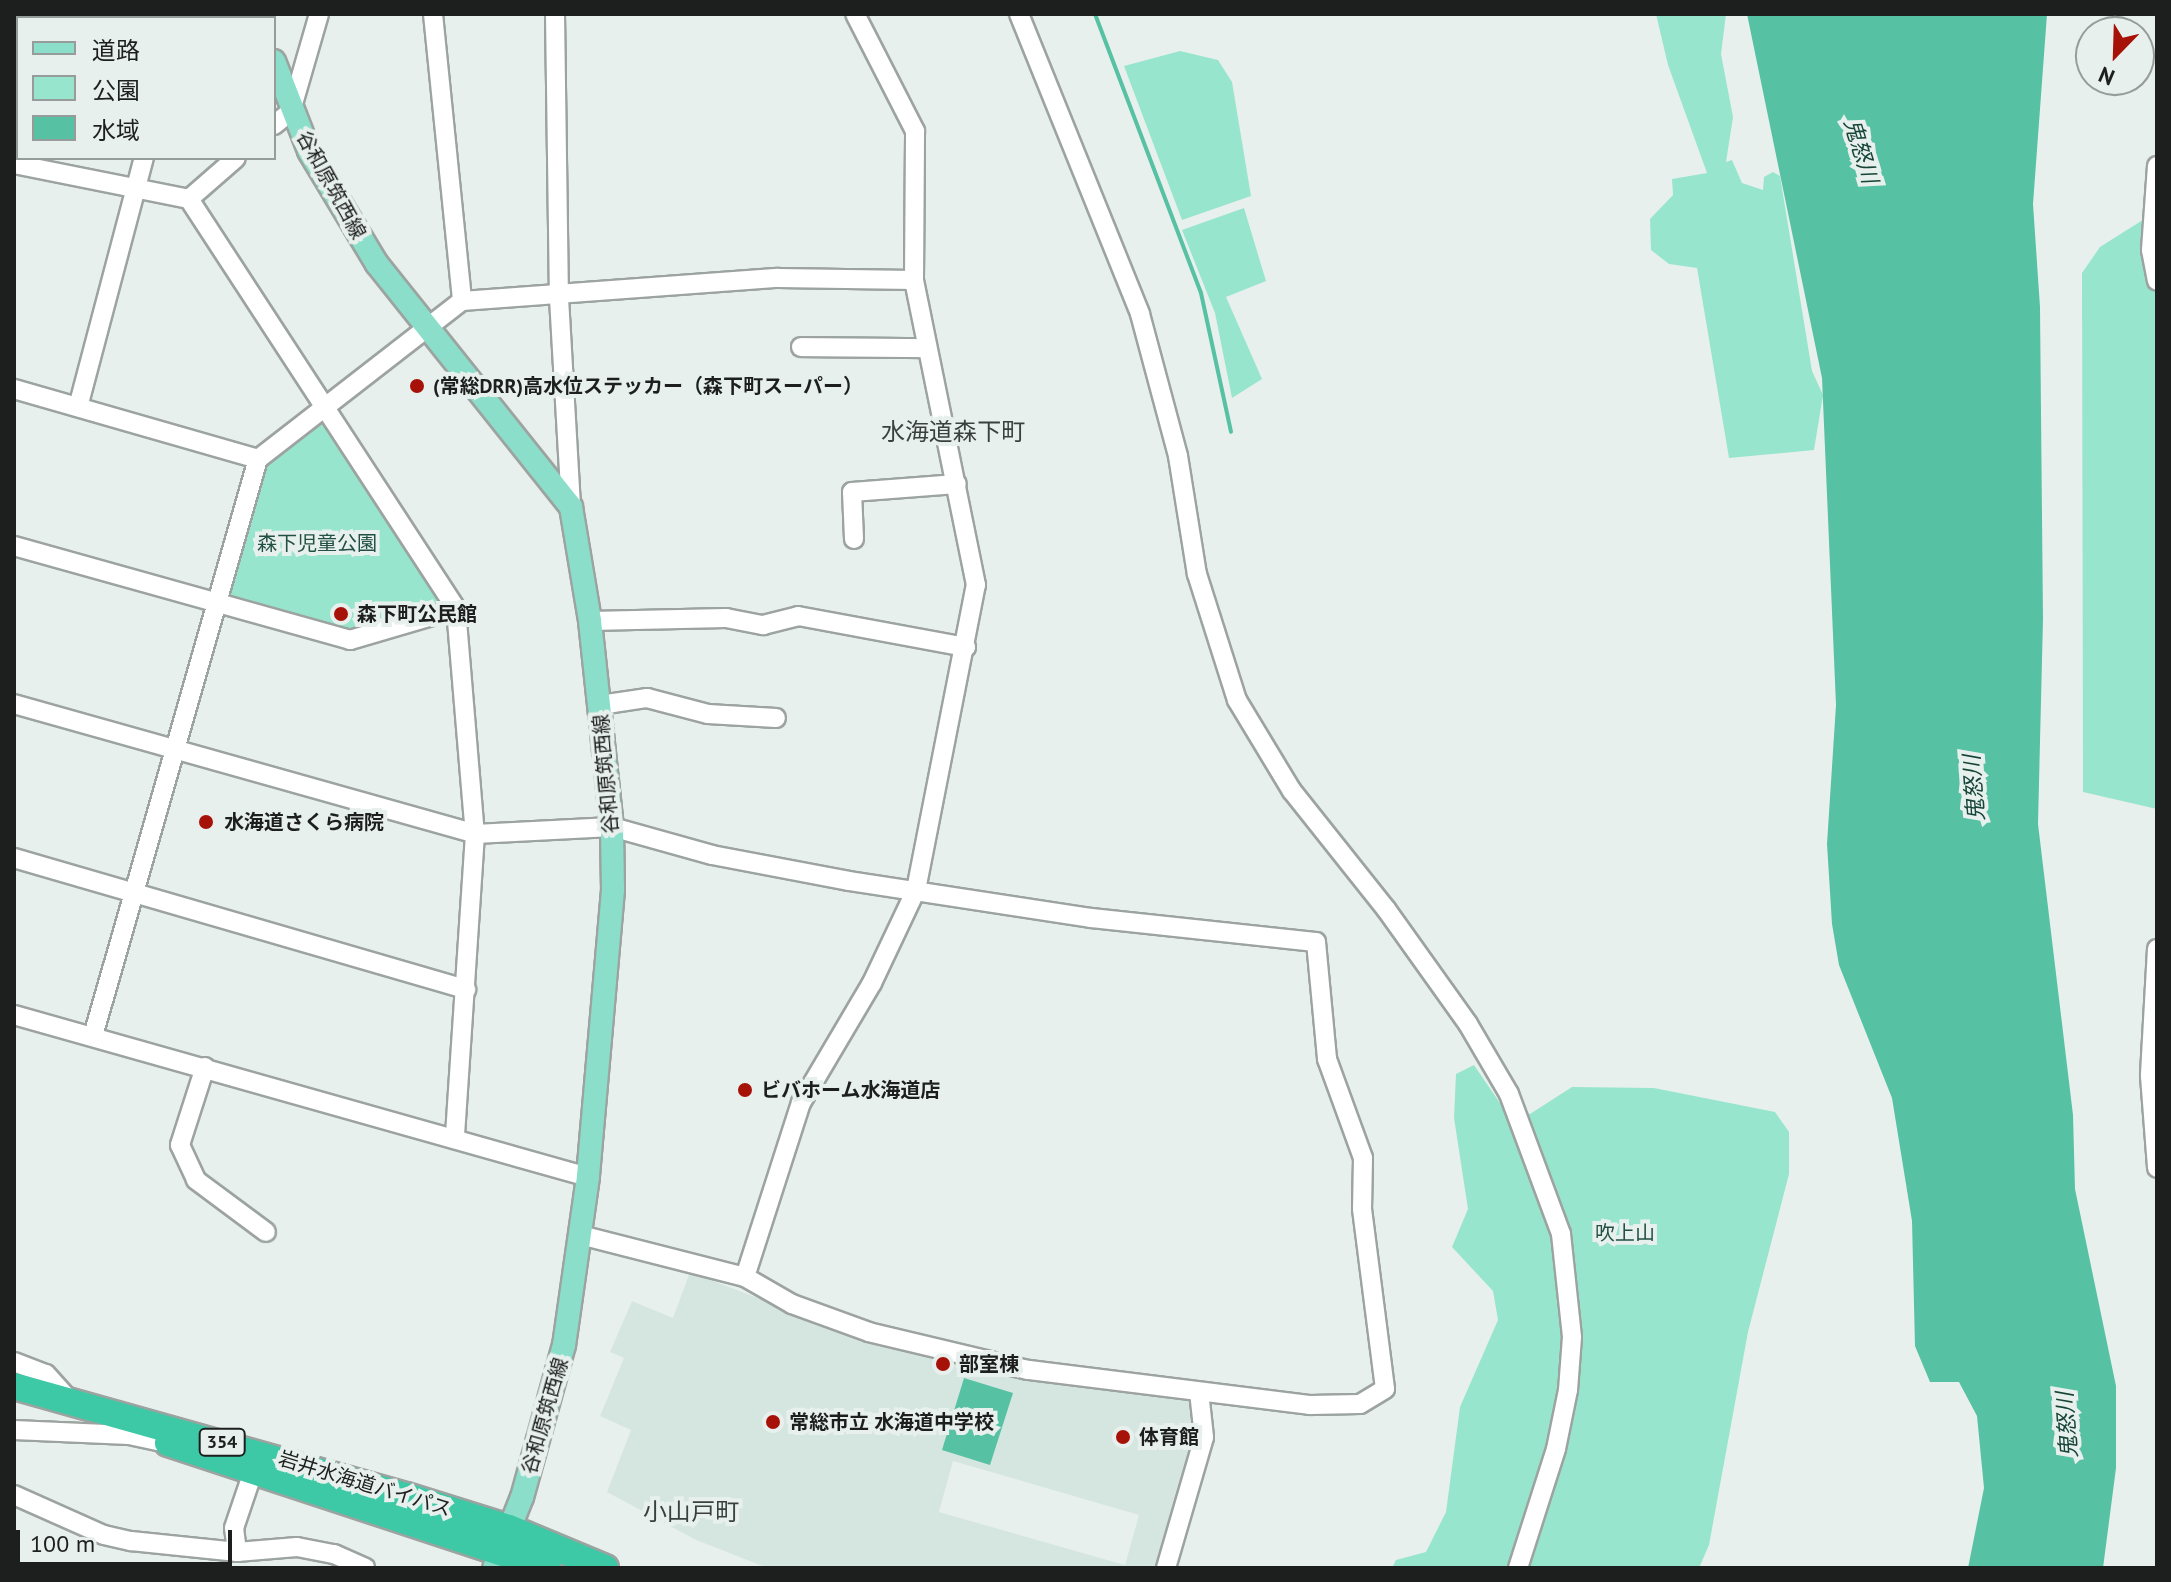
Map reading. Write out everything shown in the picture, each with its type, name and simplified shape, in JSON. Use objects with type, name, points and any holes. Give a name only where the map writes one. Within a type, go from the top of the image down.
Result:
[{"type":"highway","name":"岩井水海道バイパス","points":[[25,1389],[171,1444],[256,1463]]},
{"type":"highway","name":"岩井水海道バイパス","points":[[25,1389],[256,1463],[501,1548]]},
{"type":"highway","name":"354","points":[[501,1548],[548,1568]]},
{"type":"highway","name":"354","points":[[501,1548],[605,1568]]},
{"type":"main road","name":"谷和原筑西線","points":[[276,75],[282,118],[354,229],[426,330],[571,507],[590,621],[612,827],[613,890],[588,1177],[564,1345],[501,1548]]},
{"type":"street","points":[[282,118],[319,14]]},
{"type":"street","points":[[433,14],[462,301]]},
{"type":"street","points":[[555,14],[559,298],[571,507]]},
{"type":"street","points":[[745,1277],[801,1103],[872,983],[916,890],[976,585],[914,280],[915,131],[855,14]]},
{"type":"street","points":[[1019,14],[1140,314],[1178,456],[1197,574],[1237,700],[1292,791],[1386,909],[1468,1024],[1509,1094],[1561,1234],[1572,1337],[1568,1390],[1556,1449],[1518,1568]]},
{"type":"street","points":[[78,407],[144,160]]},
{"type":"street","points":[[189,199],[234,160]]},
{"type":"street","points":[[2157,166],[2151,250],[2157,280]]},
{"type":"street","points":[[17,167],[138,187],[189,199],[456,609],[475,834],[455,1139]]},
{"type":"street","points":[[93,1036],[258,459],[322,406],[462,301],[559,298],[778,278],[914,280]]},
{"type":"street","points":[[801,347],[926,348]]},
{"type":"street","points":[[14,389],[258,459]]},
{"type":"street","points":[[854,539],[852,492],[957,484]]},
{"type":"street","points":[[14,546],[350,640],[456,609]]},
{"type":"street","points":[[590,621],[726,618],[763,625],[798,616],[966,647]]},
{"type":"street","points":[[600,705],[647,698],[708,714],[776,718]]},
{"type":"street","points":[[14,704],[475,834],[612,827],[754,864],[1091,918],[1316,942],[1327,1059],[1363,1158],[1362,1209],[1385,1389],[1373,1400],[1336,1405],[1199,1392],[1028,1370],[869,1332],[814,1314],[745,1277],[580,1235]]},
{"type":"street","points":[[14,858],[466,989]]},
{"type":"street","points":[[2157,949],[2150,1076],[2157,1168]]},
{"type":"street","points":[[14,1015],[588,1177]]},
{"type":"street","points":[[205,1067],[180,1145],[196,1180],[266,1232]]},
{"type":"street","points":[[14,1362],[46,1374],[73,1403]]},
{"type":"street","points":[[1166,1568],[1204,1437],[1199,1392]]},
{"type":"street","points":[[14,1430],[129,1435],[171,1444]]},
{"type":"street","points":[[237,1552],[234,1528],[256,1463]]},
{"type":"street","points":[[14,1495],[104,1535],[173,1548],[237,1552],[297,1547],[330,1561],[365,1568]]},
{"type":"shaded area","name":"常総市立 水海道中学校","points":[[690,1272],[791,1311],[1040,1382],[1057,1385],[1061,1380],[1188,1398],[1199,1436],[1159,1568],[768,1568],[696,1540],[607,1492],[631,1430],[600,1416],[624,1358],[610,1352],[632,1301],[673,1318]],"holes":[[[953,1461],[1139,1515],[1125,1565],[939,1512]]]},
{"type":"green space","points":[[1656,14],[1726,14],[1721,54],[1733,117],[1726,162],[1732,160],[1742,183],[1763,190],[1764,177],[1773,172],[1780,176],[1812,371],[1823,395],[1814,450],[1729,458],[1697,268],[1669,264],[1651,250],[1650,219],[1673,195],[1672,179],[1707,173],[1668,65]]},
{"type":"green space","points":[[1180,51],[1218,60],[1232,82],[1251,196],[1182,220],[1124,66]]},
{"type":"green space","points":[[1244,208],[1266,281],[1226,297],[1262,379],[1232,398],[1215,313],[1182,230]]},
{"type":"green space","points":[[2157,211],[2157,809],[2083,792],[2082,273],[2100,247]]},
{"type":"green space","name":"森下児童公園","points":[[325,418],[443,602],[353,635],[225,598],[264,464]]},
{"type":"green space","name":"吹上山","points":[[1474,1065],[1502,1106],[1530,1114],[1572,1087],[1654,1088],[1775,1112],[1789,1132],[1789,1174],[1748,1332],[1709,1545],[1699,1568],[1392,1568],[1396,1560],[1426,1552],[1446,1512],[1460,1407],[1498,1320],[1493,1291],[1452,1247],[1468,1209],[1454,1118],[1456,1074]]},
{"type":"water","name":"鬼怒川","points":[[1747,14],[2047,14],[2033,204],[2040,307],[2043,619],[2038,824],[2073,1115],[2075,1189],[2116,1386],[2116,1468],[2103,1568],[1968,1568],[1984,1488],[1977,1416],[1959,1382],[1930,1382],[1915,1346],[1912,1221],[1892,1098],[1839,965],[1832,924],[1827,844],[1836,705],[1822,378]]},
{"type":"water","points":[[964,1378],[1013,1393],[990,1465],[942,1450]]},
{"type":"waterway","points":[[1095,14],[1201,293],[1231,432]]},
{"type":"place","name":"(常総DRR)高水位ステッカー（森下町スーパー）","points":[[417,386]]},
{"type":"place","name":"森下町公民館","points":[[341,614]]},
{"type":"place","name":"水海道さくら病院","points":[[206,822]]},
{"type":"place","name":"ビバホーム水海道店","points":[[745,1090]]},
{"type":"place","name":"部室棟","points":[[943,1364]]},
{"type":"place","name":"常総市立 水海道中学校","points":[[773,1422]]},
{"type":"place","name":"体育館","points":[[1123,1437]]},
{"type":"district","name":"水海道森下町","points":[[953,432]]},
{"type":"district","name":"小山戸町","points":[[691,1512]]}]
